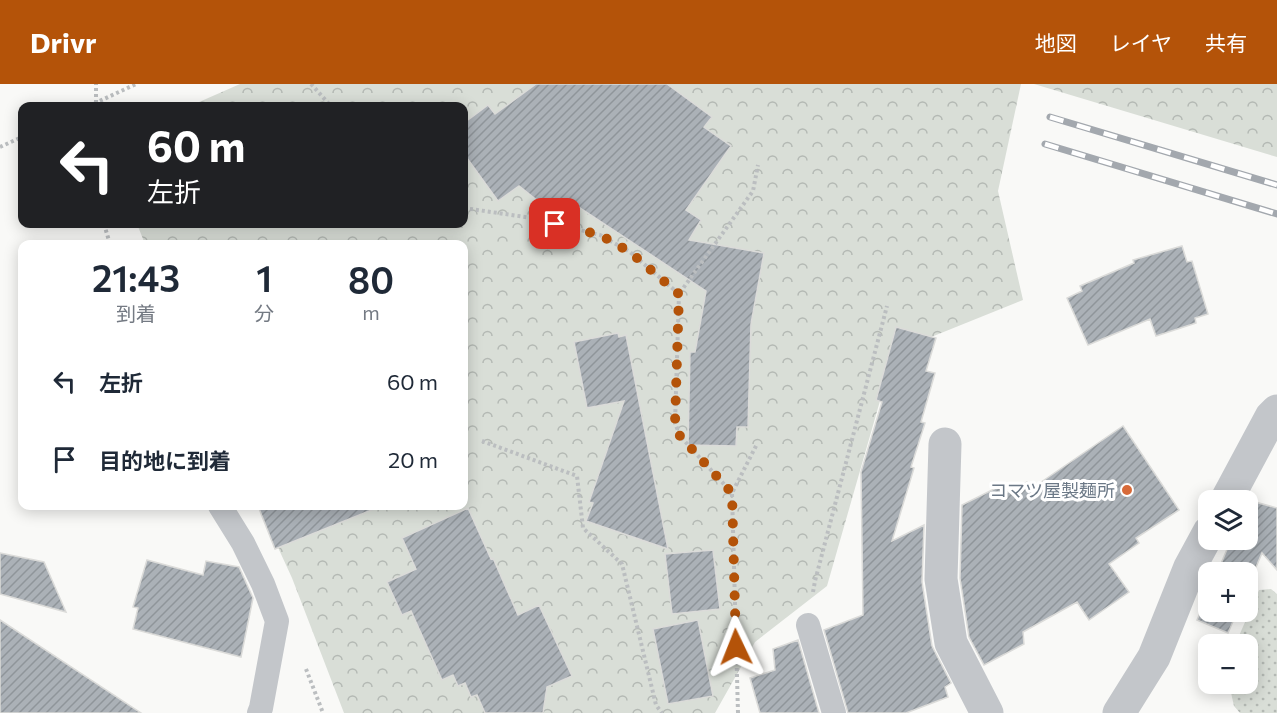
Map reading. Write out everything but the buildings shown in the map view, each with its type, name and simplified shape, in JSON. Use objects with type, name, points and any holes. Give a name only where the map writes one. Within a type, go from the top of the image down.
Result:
[{"type":"street","points":[[1232,490],[1271,417],[1277,411]]},
{"type":"street","points":[[945,444],[941,579],[944,600],[951,643],[987,713]]},
{"type":"street","points":[[1119,713],[1154,657],[1190,567],[1199,550]]},
{"type":"lane","points":[[222,510],[243,543],[263,584],[277,621],[259,713]]},
{"type":"lane","points":[[808,625],[834,713]]},
{"type":"path","points":[[96,84],[96,102]]},
{"type":"path","points":[[100,102],[136,84]]},
{"type":"path","points":[[311,84],[327,102]]},
{"type":"path","points":[[0,147],[18,139]]},
{"type":"path","points":[[732,493],[680,436],[675,423],[679,294],[753,191],[758,165]]},
{"type":"path","points":[[468,209],[532,218],[600,235],[630,252],[679,294]]},
{"type":"path","points":[[808,625],[814,580],[887,306]]},
{"type":"path","points":[[482,441],[577,476],[583,528],[622,564],[656,705],[662,713]]},
{"type":"path","points":[[738,713],[732,493],[757,444]]},
{"type":"green space","points":[[240,84],[1021,84],[998,191],[1023,300],[894,352],[827,586],[755,642],[715,713],[344,713],[292,578],[261,510],[468,510],[468,240],[143,240],[139,228],[468,228],[468,102],[199,102]]},
{"type":"green space","points":[[1034,84],[1277,84],[1277,157]]},
{"type":"green space","points":[[1271,589],[1277,594],[1277,713],[1240,713],[1234,706],[1231,694],[1258,694],[1258,634],[1240,634],[1245,622],[1258,622],[1259,590]]},
{"type":"railway","points":[[1050,117],[1277,185]]},
{"type":"railway","points":[[1045,144],[1277,214]]},
{"type":"place","name":"コマツ屋製麺所","points":[[1127,490]]},
{"type":"route","points":[[555,224],[600,235],[630,252],[679,294],[675,423],[680,436],[732,493],[736,647]]}]
